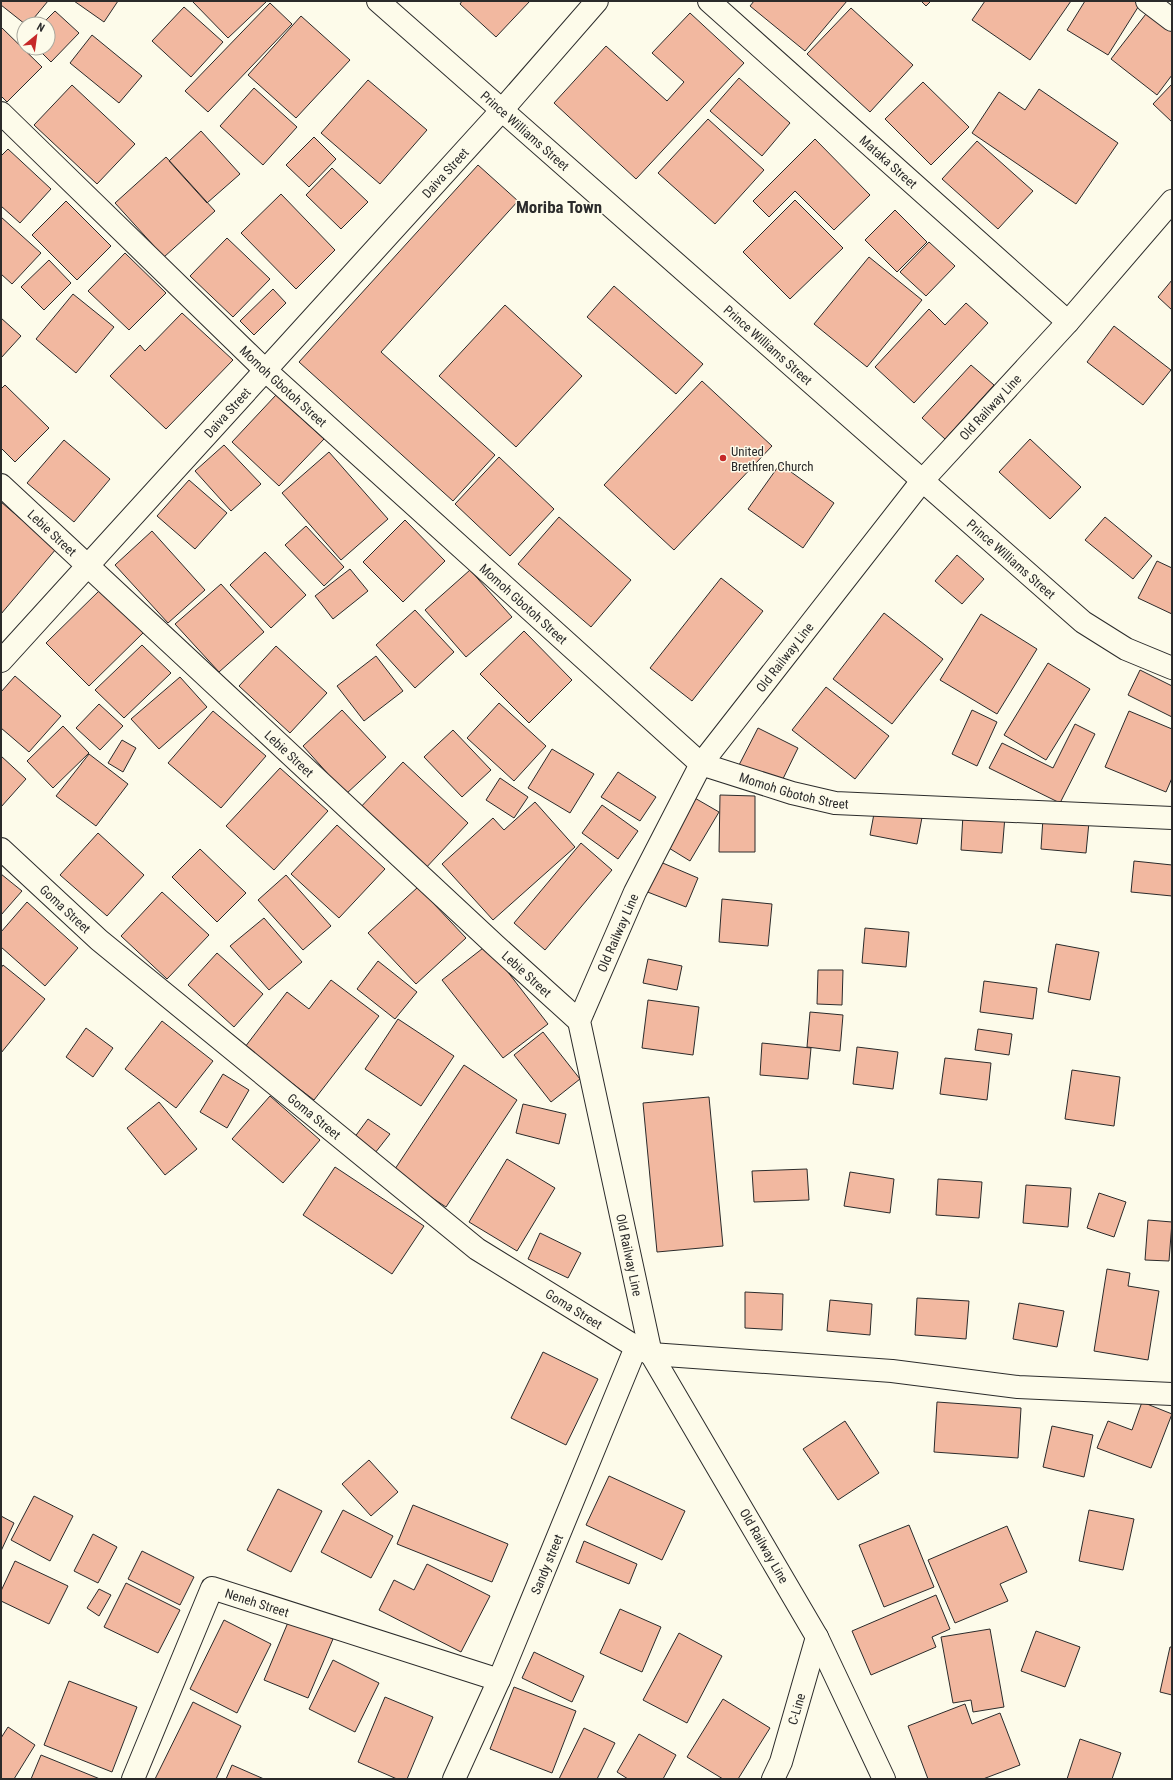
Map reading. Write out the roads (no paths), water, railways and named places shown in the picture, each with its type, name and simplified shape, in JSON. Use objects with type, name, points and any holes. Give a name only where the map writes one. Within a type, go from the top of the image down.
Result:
[{"type":"street","name":"Prince Williams Street","points":[[378,1],[1083,622],[1126,649],[1172,668]]},
{"type":"street","name":"Daiva Street","points":[[1,662],[502,110],[597,1]]},
{"type":"street","name":"Mataka Street","points":[[709,1],[1068,322]]},
{"type":"street","points":[[1146,1],[1172,20]]},
{"type":"street","name":"Momoh Gbotoh Street","points":[[1,113],[266,370],[701,764],[792,794],[834,802],[1172,818]]},
{"type":"street","name":"Old Railway Line","points":[[884,1779],[817,1637],[643,1350],[578,1021],[634,892],[701,764],[922,481],[1068,322],[1172,201]]},
{"type":"street","name":"Lebie Street","points":[[1,485],[87,567],[578,1021]]},
{"type":"street","name":"Goma Street","points":[[1,849],[99,940],[477,1248],[643,1350]]},
{"type":"street","points":[[643,1350],[892,1371],[1018,1387],[1172,1394]]},
{"type":"street","name":"Sandy street","points":[[454,1779],[499,1680],[643,1350]]},
{"type":"street","name":"Neneh Street","points":[[133,1779],[212,1588],[499,1680]]},
{"type":"street","name":"C-Line","points":[[773,1779],[781,1762],[817,1637]]},
{"type":"place","name":"United Brethren Church","points":[[723,458]]},
{"type":"district","name":"Moriba Town","points":[[559,207]]}]
